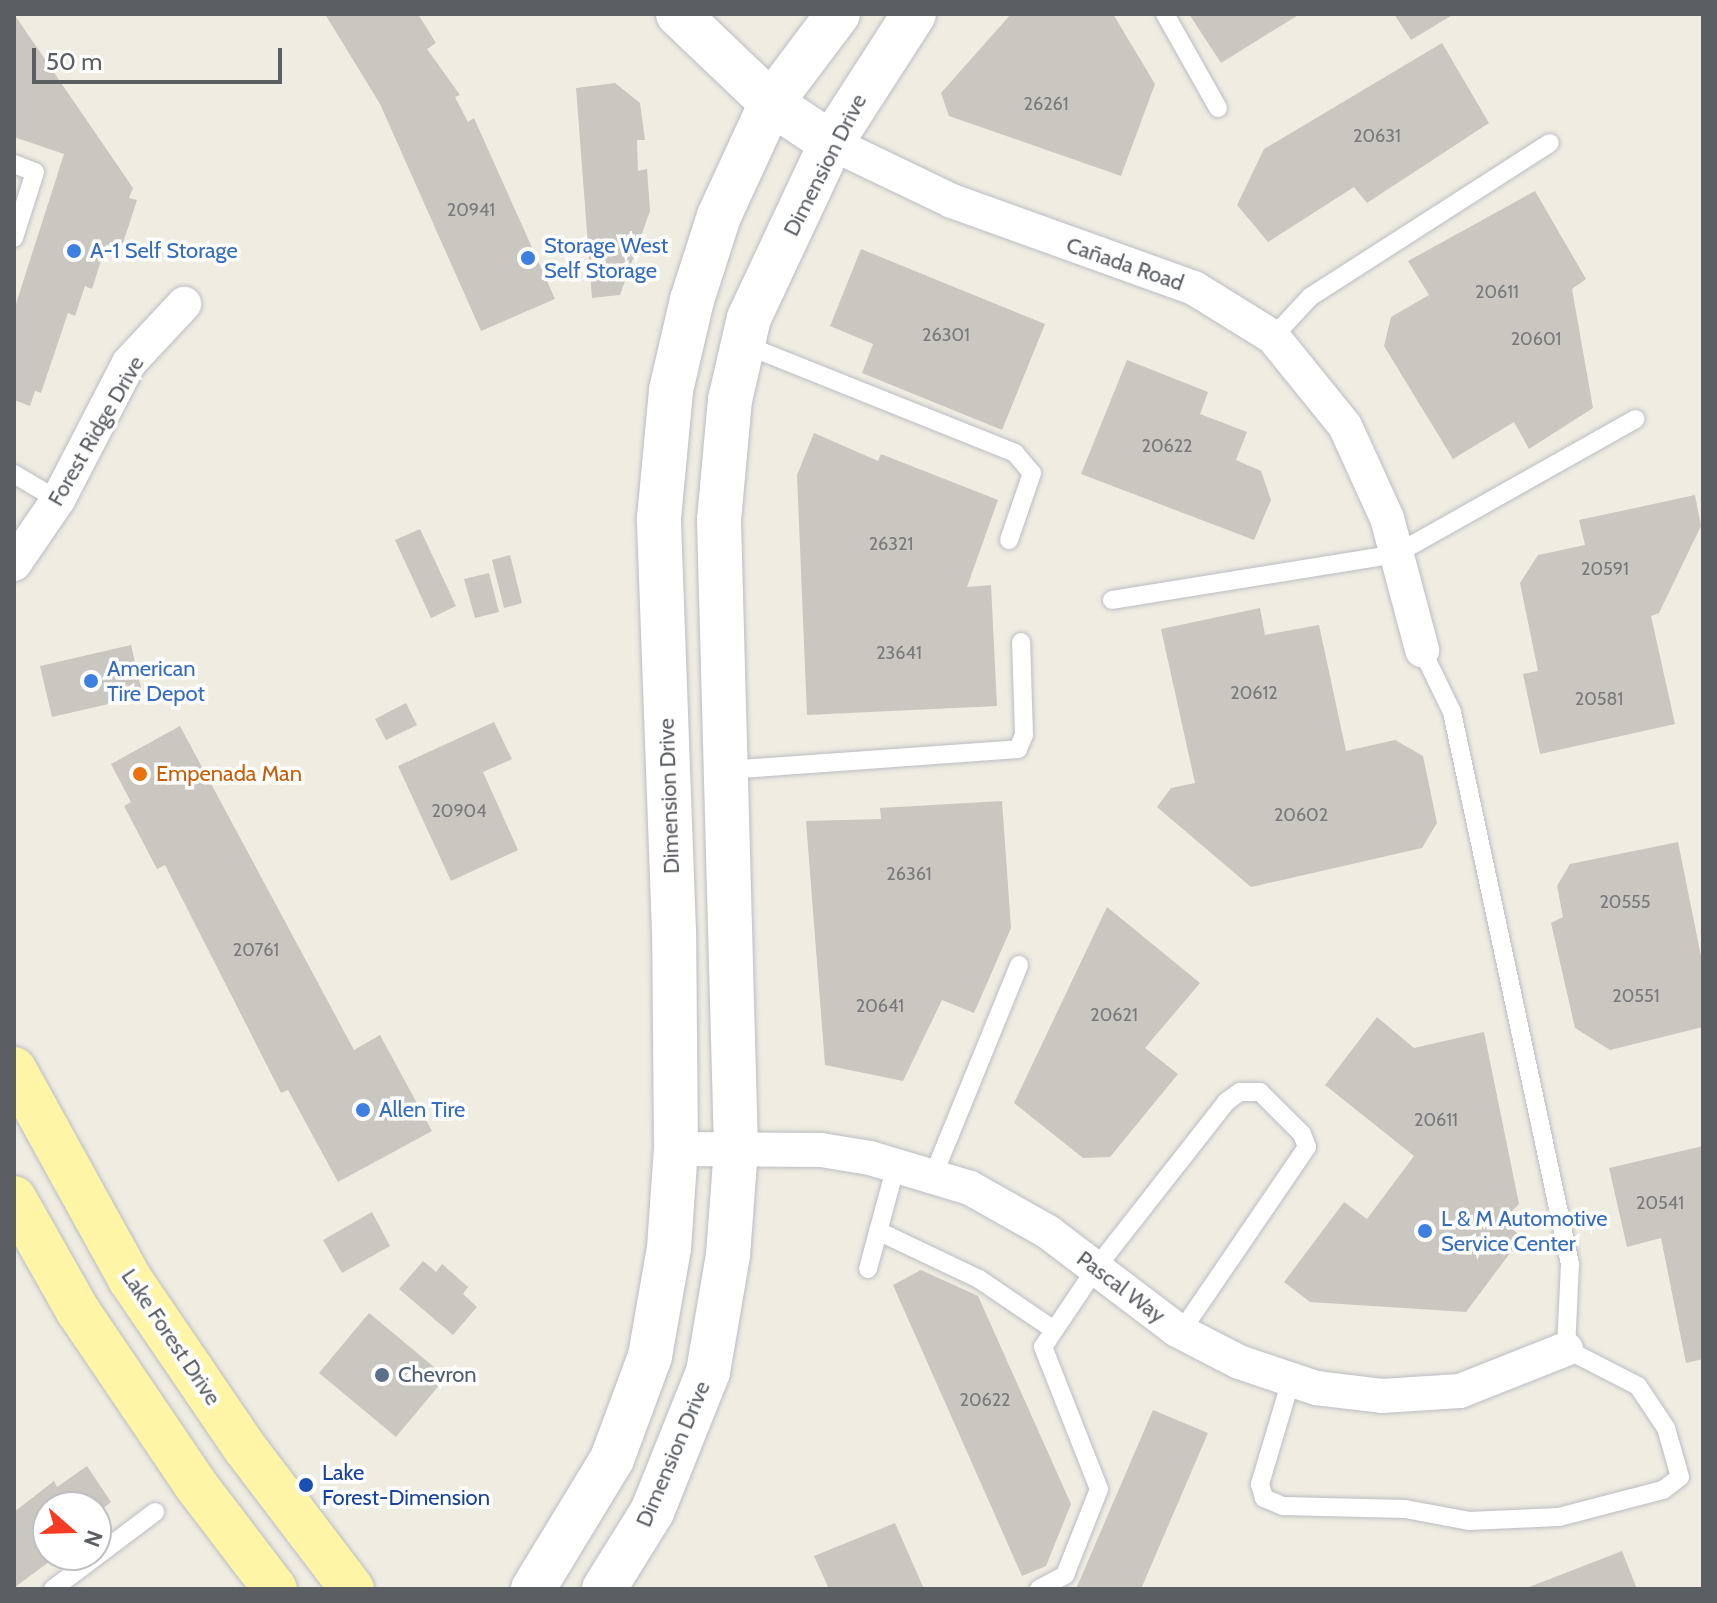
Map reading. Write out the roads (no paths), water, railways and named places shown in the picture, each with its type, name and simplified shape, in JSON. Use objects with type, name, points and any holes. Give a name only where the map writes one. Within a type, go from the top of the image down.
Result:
[{"type":"main road","name":"Cañada Road","points":[[678,14],[771,103],[831,143]]},
{"type":"main road","name":"Dimension Drive","points":[[533,1589],[606,1471],[650,1356],[669,1248],[676,1149],[662,451],[692,300],[719,216],[771,103],[838,14]]},
{"type":"main road","name":"Dimension Drive","points":[[604,1589],[652,1512],[708,1372],[728,1255],[736,1149],[719,520],[730,400],[749,318],[831,143],[914,14]]},
{"type":"main road","name":"Lake Forest Drive","points":[[14,1069],[130,1279],[245,1448],[352,1589]]},
{"type":"main road","points":[[14,1198],[78,1311],[195,1484],[275,1589]]},
{"type":"street","name":"Cañada Road","points":[[831,143],[952,201],[1194,288],[1273,337],[1345,426],[1387,518],[1422,650]]},
{"type":"street","name":"Forest Ridge Drive","points":[[14,564],[58,500],[129,363],[184,304]]},
{"type":"street","name":"Pascal Way","points":[[676,1149],[821,1150],[896,1165],[970,1188],[1048,1232],[1181,1332],[1239,1362],[1291,1380],[1382,1396],[1460,1391],[1566,1349]]},
{"type":"lane","points":[[1165,14],[1218,108]]},
{"type":"lane","points":[[1273,337],[1310,297],[1550,143]]},
{"type":"lane","points":[[14,164],[35,172],[14,238]]},
{"type":"lane","points":[[743,344],[1015,453],[1032,473],[1009,540]]},
{"type":"lane","points":[[1112,600],[1396,554],[1636,419]]},
{"type":"lane","points":[[14,474],[58,500]]},
{"type":"lane","points":[[727,770],[1018,749],[1024,735],[1021,642]]},
{"type":"lane","points":[[1291,1380],[1260,1484],[1264,1498],[1283,1506],[1405,1509],[1469,1521],[1559,1517],[1663,1490],[1680,1477],[1666,1428],[1638,1386],[1566,1349],[1570,1264],[1452,712],[1422,650]]},
{"type":"lane","points":[[933,1176],[1019,965]]},
{"type":"lane","points":[[1039,1589],[1065,1575],[1099,1489],[1043,1347],[1096,1268],[1226,1102],[1240,1092],[1260,1092],[1302,1134],[1307,1147],[1181,1332]]},
{"type":"lane","points":[[868,1269],[896,1165]]},
{"type":"lane","points":[[878,1231],[979,1279],[1054,1330]]},
{"type":"lane","points":[[53,1589],[155,1512]]},
{"type":"place","name":"A-1 Self Storage","points":[[74,251]]},
{"type":"place","name":"Storage West Self Storage","points":[[528,258]]},
{"type":"place","name":"American Tire Depot","points":[[91,681]]},
{"type":"place","name":"Empenada Man","points":[[140,774]]},
{"type":"place","name":"Allen Tire","points":[[363,1110]]},
{"type":"place","name":"L & M Automotive Service Center","points":[[1425,1231]]},
{"type":"place","name":"Chevron","points":[[382,1375]]},
{"type":"place","name":"Lake Forest-Dimension","points":[[306,1485]]}]
